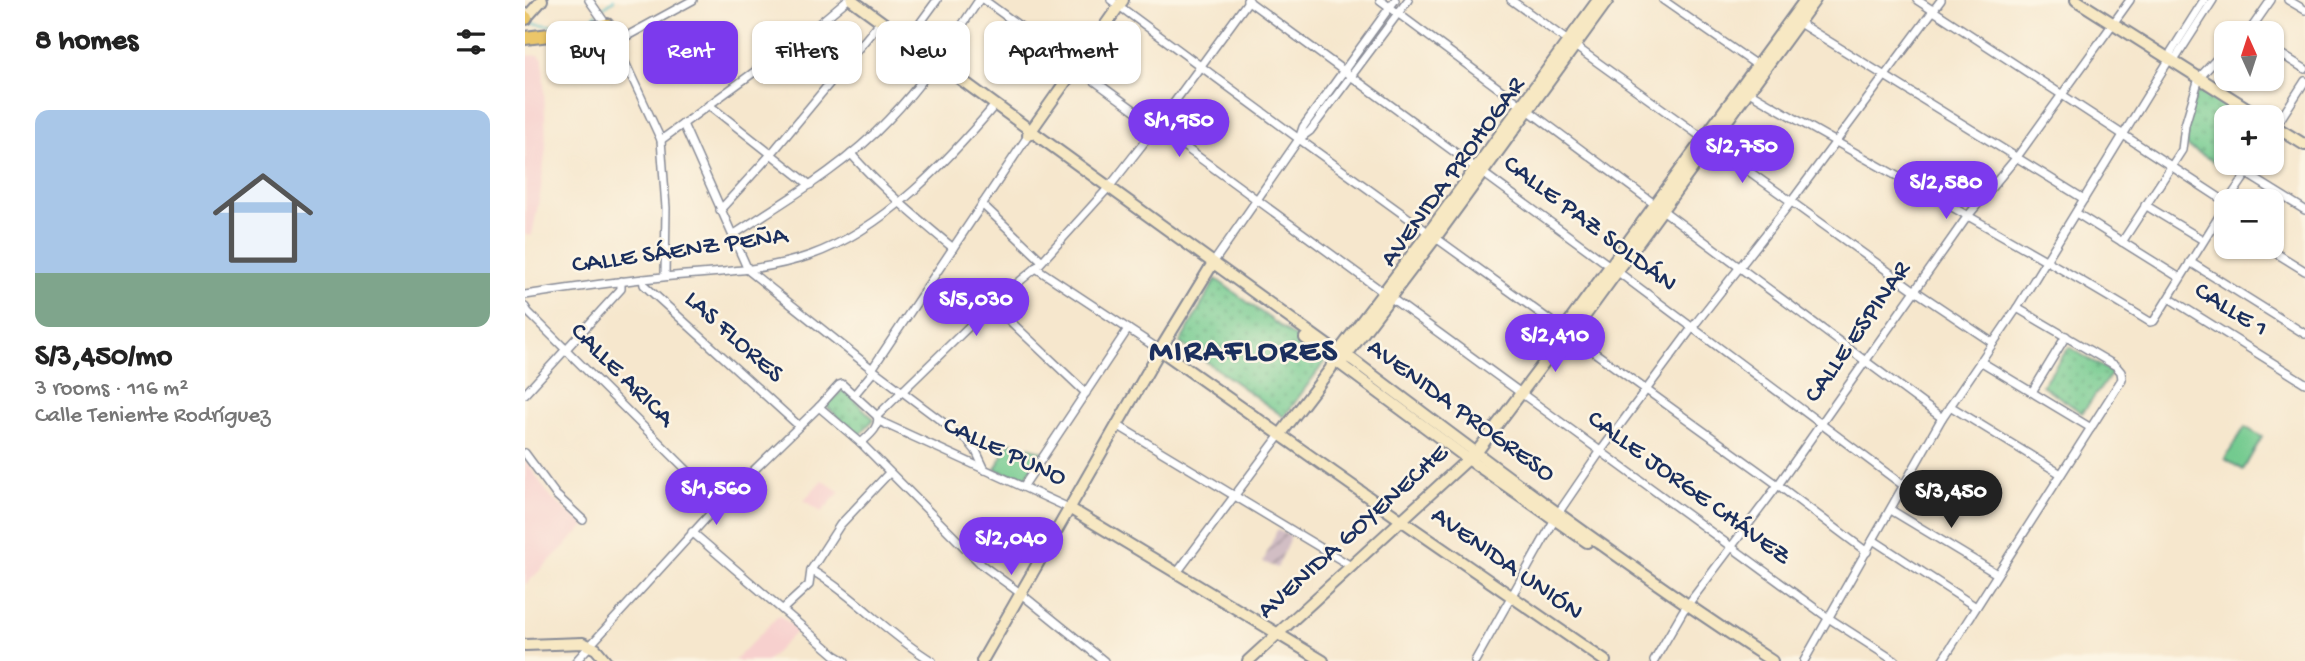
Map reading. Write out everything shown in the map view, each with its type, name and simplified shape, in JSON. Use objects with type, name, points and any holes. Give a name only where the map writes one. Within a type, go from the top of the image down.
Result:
[{"type":"main road","points":[[525,38],[546,35]]},
{"type":"street","points":[[525,8],[532,0]]},
{"type":"street","points":[[525,18],[542,0]]},
{"type":"street","points":[[629,35],[693,0]]},
{"type":"street","points":[[661,140],[809,32],[847,0]]},
{"type":"street","name":"AVENIDA PROGRESO","points":[[847,0],[878,21]]},
{"type":"street","points":[[922,21],[937,0]]},
{"type":"street","points":[[965,21],[979,0]]},
{"type":"street","name":"CALLE JORGE CHÁVEZ","points":[[979,0],[1009,21]]},
{"type":"street","points":[[861,443],[901,392],[992,304],[1038,264],[1108,189],[1248,0]]},
{"type":"street","name":"CALLE PAZ SOLDÁN","points":[[1248,0],[1904,486]]},
{"type":"street","points":[[1380,0],[1392,4],[1398,13],[1942,418]]},
{"type":"street","points":[[1299,139],[1310,131],[1408,0]]},
{"type":"street","points":[[1511,0],[1706,142],[1993,343]]},
{"type":"street","name":"AVENIDA PROHOGAR","points":[[1176,574],[1433,234],[1526,107],[1598,0]]},
{"type":"street","name":"AVENIDA PROHOGAR","points":[[1571,43],[1608,0]]},
{"type":"street","points":[[1663,0],[1761,68]]},
{"type":"street","name":"AVENIDA GOYENECHE","points":[[1796,21],[1805,0]]},
{"type":"street","name":"AVENIDA GOYENECHE","points":[[1248,661],[1472,456],[1796,21],[1815,0]]},
{"type":"street","points":[[1917,0],[2214,195]]},
{"type":"street","points":[[1475,661],[1557,516],[1600,452],[1941,0]]},
{"type":"street","points":[[2076,0],[2242,105]]},
{"type":"street","name":"CALLE ESPINAR","points":[[1654,661],[1685,609],[1778,485],[1914,290],[1967,218],[2017,157],[2130,0]]},
{"type":"street","points":[[1804,661],[1942,418],[2017,308],[2204,0]]},
{"type":"street","points":[[2169,60],[2177,56],[2213,0]]},
{"type":"street","points":[[2256,21],[2271,0]]},
{"type":"street","points":[[2288,0],[2305,10]]},
{"type":"street","points":[[590,1],[604,21]]},
{"type":"street","points":[[1106,21],[1118,2],[1299,139],[1867,552]]},
{"type":"street","points":[[982,661],[1160,350],[1212,265],[1299,139],[1303,127],[1392,4]]},
{"type":"street","points":[[1796,21],[2084,199]]},
{"type":"street","points":[[720,210],[772,153],[876,26]]},
{"type":"street","points":[[2284,56],[2305,69]]},
{"type":"street","points":[[2122,242],[2183,148],[2185,125],[2199,78],[2214,62]]},
{"type":"street","name":"AVENIDA GOYENECHE","points":[[1706,142],[1749,92],[1761,68]]},
{"type":"street","points":[[629,70],[661,140],[666,208],[665,276]]},
{"type":"street","points":[[733,235],[810,185],[851,154],[888,121],[919,84]]},
{"type":"street","name":"AVENIDA PROGRESO","points":[[964,84],[1338,360],[1759,661]]},
{"type":"street","points":[[576,661],[692,532],[839,385],[842,384],[854,395],[1064,84]]},
{"type":"street","name":"CALLE JORGE CHÁVEZ","points":[[1099,84],[1827,617],[1895,661]]},
{"type":"street","points":[[2284,113],[2304,85]]},
{"type":"street","points":[[1749,92],[1967,218],[2047,260],[2150,322],[2154,321],[2203,240],[2214,228]]},
{"type":"street","points":[[709,105],[810,185]]},
{"type":"street","name":"CALLE SÁENZ PEÑA","points":[[525,295],[665,276],[748,270],[778,265],[810,255],[865,228],[898,203],[948,157],[994,106]]},
{"type":"street","points":[[683,124],[748,270],[901,392],[968,441],[985,470]]},
{"type":"street","points":[[2284,134],[2305,145]]},
{"type":"street","points":[[851,154],[898,203],[953,248]]},
{"type":"street","points":[[2249,175],[2305,210]]},
{"type":"street","name":"AVENIDA UNIÓN","points":[[982,204],[1038,264],[1605,661]]},
{"type":"street","points":[[2145,205],[2203,240]]},
{"type":"street","points":[[2076,213],[2180,278]]},
{"type":"street","points":[[2284,258],[2305,271]]},
{"type":"street","points":[[2190,262],[2305,334]]},
{"type":"street","name":"LAS FLORES","points":[[643,279],[644,285],[799,426]]},
{"type":"street","points":[[525,394],[621,289],[621,281]]},
{"type":"street","name":"CALLE 1","points":[[2169,298],[2305,383]]},
{"type":"street","points":[[992,304],[1086,393]]},
{"type":"street","name":"CALLE ARICA","points":[[525,307],[720,503]]},
{"type":"street","points":[[1942,661],[2122,379],[2116,366],[2017,308]]},
{"type":"street","points":[[1023,487],[1128,329]]},
{"type":"street","points":[[2032,392],[2066,336]]},
{"type":"street","points":[[1980,361],[2091,428]]},
{"type":"street","name":"CALLE PUNO","points":[[854,395],[878,419],[1069,508],[1323,661]]},
{"type":"street","points":[[1950,405],[2061,474]]},
{"type":"street","points":[[819,407],[861,443],[982,565],[1104,661]]},
{"type":"street","points":[[1117,425],[1351,566]]},
{"type":"street","points":[[525,453],[556,495],[583,520]]},
{"type":"street","points":[[783,610],[809,585],[811,570],[840,525],[889,473]]},
{"type":"street","points":[[1891,510],[1997,574]]},
{"type":"street","points":[[692,532],[845,661]]},
{"type":"street","points":[[1873,540],[1976,607]]},
{"type":"street","points":[[811,570],[834,584],[916,652],[932,661]]},
{"type":"street","name":"AVENIDA PROGRESO","points":[[1685,609],[1772,661]]},
{"type":"street","points":[[525,639],[579,636],[590,646]]},
{"type":"street","points":[[525,645],[579,642],[596,649],[606,661]]},
{"type":"shaded area","points":[[539,55],[543,59],[546,147],[532,235],[525,235],[525,56]]},
{"type":"shaded area","points":[[525,460],[552,499],[586,525],[525,585]]},
{"type":"shaded area","points":[[822,480],[840,492],[821,512],[804,500]]},
{"type":"shaded area","points":[[1277,530],[1291,536],[1277,568],[1263,562]]},
{"type":"shaded area","points":[[779,615],[798,630],[767,661],[734,661]]},
{"type":"green space","points":[[2203,87],[2229,105],[2214,105],[2214,162],[2187,146],[2189,114],[2198,92]]},
{"type":"green space","points":[[1216,279],[1326,360],[1284,417],[1180,343]]},
{"type":"green space","points":[[2069,347],[2112,373],[2082,413],[2042,385]]},
{"type":"green space","points":[[843,389],[874,419],[858,436],[826,406]]},
{"type":"green space","points":[[2245,427],[2262,437],[2243,470],[2225,459]]},
{"type":"green space","points":[[1010,442],[1042,451],[1024,481],[995,469]]},
{"type":"waterway","points":[[601,9],[614,0]]},
{"type":"waterway","points":[[588,21],[597,13]]},
{"type":"waterway","points":[[530,23],[546,25]]},
{"type":"district","name":"MIRAFLORES","points":[[1244,353]]}]
